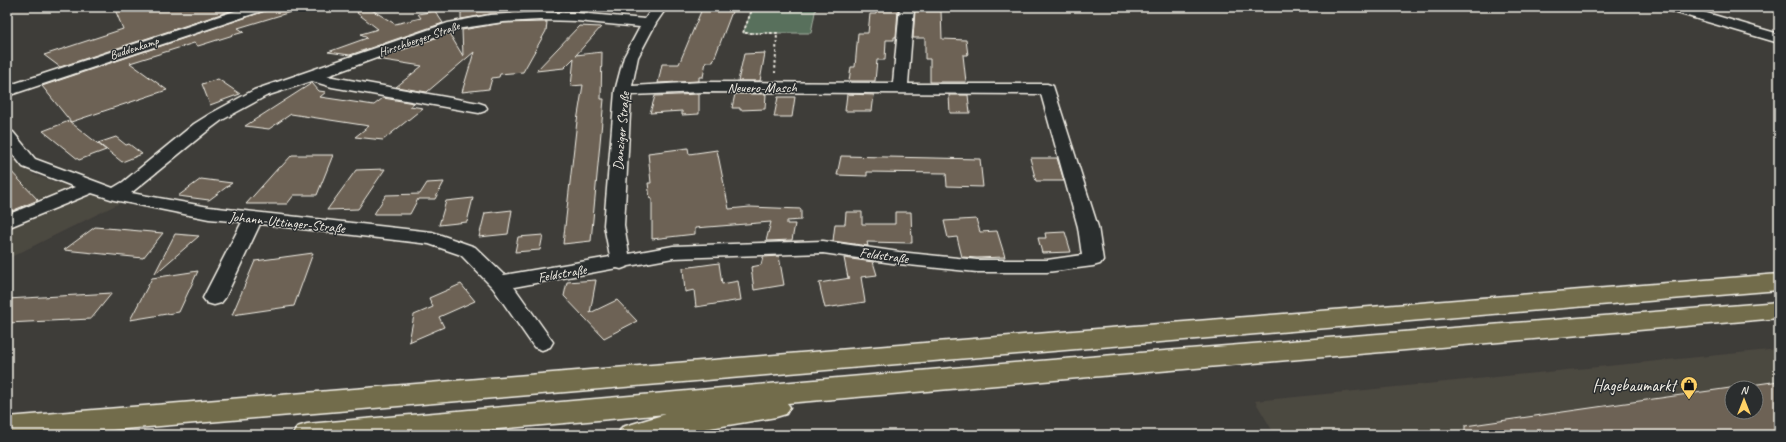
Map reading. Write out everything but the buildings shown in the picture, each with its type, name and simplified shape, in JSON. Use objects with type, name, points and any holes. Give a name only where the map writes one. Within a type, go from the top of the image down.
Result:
[{"type":"highway","points":[[7,428],[1779,282]]},
{"type":"highway","points":[[307,435],[965,377],[1779,310]]},
{"type":"highway","points":[[632,435],[663,425],[965,377]]},
{"type":"highway","points":[[7,416],[140,417]]},
{"type":"street","name":"Buddenkamp","points":[[7,90],[260,7]]},
{"type":"street","name":"Danziger Straße","points":[[621,263],[614,225],[623,91],[631,57],[649,23],[660,7]]},
{"type":"street","points":[[900,88],[907,7]]},
{"type":"street","points":[[1672,7],[1779,39]]},
{"type":"street","name":"Hirschberger Straße","points":[[114,195],[129,186],[216,117],[260,93],[452,26],[511,17],[555,16],[649,23]]},
{"type":"street","points":[[312,76],[332,82],[479,108]]},
{"type":"street","name":"Neuero-Masch","points":[[623,91],[702,87],[1047,89]]},
{"type":"street","name":"Feldstraße","points":[[500,283],[621,263],[673,252],[823,247],[898,258],[977,266],[1047,266],[1093,260],[1088,227],[1047,89]]},
{"type":"street","name":"Johann-Uttinger-Straße","points":[[7,136],[29,164],[114,195],[209,214],[432,238],[468,251],[500,283],[542,342]]},
{"type":"street","points":[[7,222],[90,187]]},
{"type":"street","points":[[214,298],[254,218]]},
{"type":"path","points":[[753,7],[743,33],[777,33],[774,87]]},
{"type":"shaded area","points":[[7,152],[34,175],[120,203],[7,259]]},
{"type":"shaded area","points":[[1779,349],[1779,435],[1275,435],[1255,401]]},
{"type":"green space","points":[[753,7],[816,7],[811,33],[743,33]]},
{"type":"place","name":"Hagebaumarkt","points":[[1689,400]]}]
